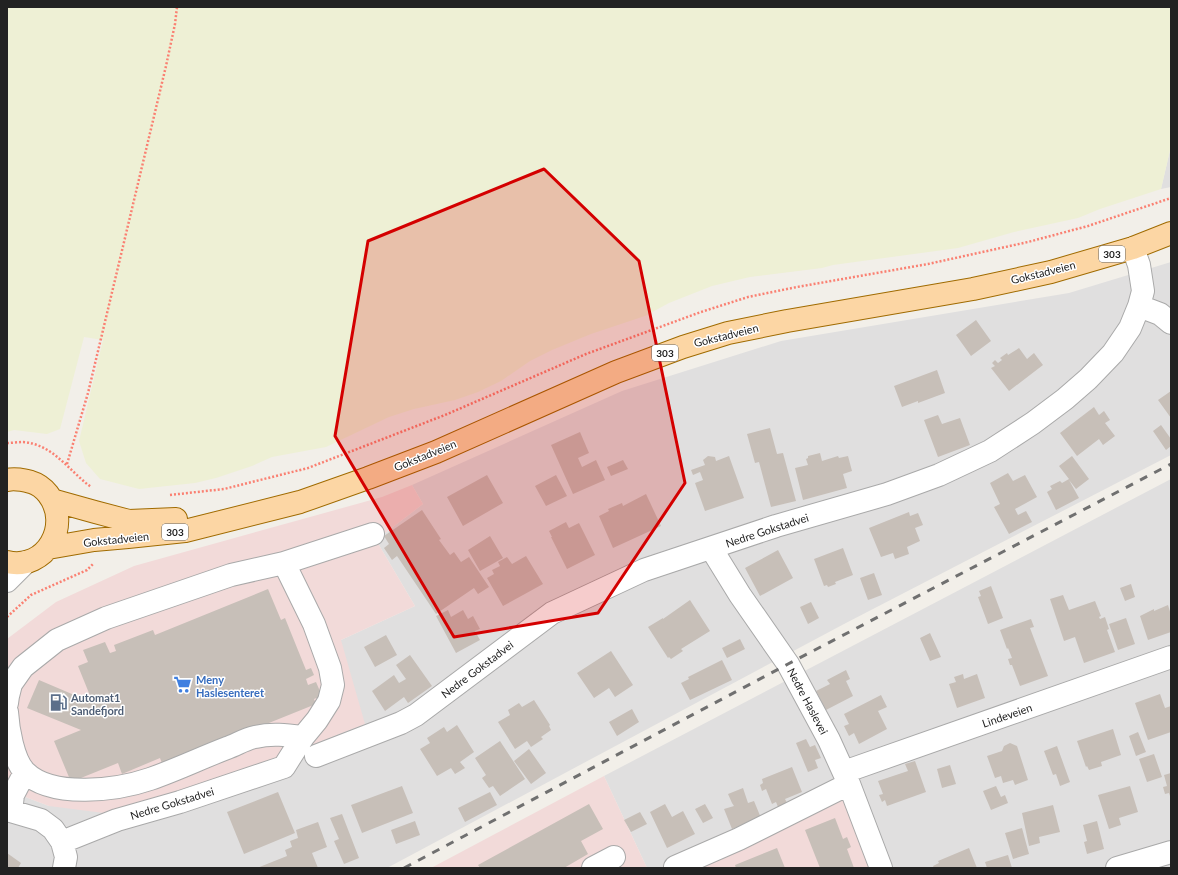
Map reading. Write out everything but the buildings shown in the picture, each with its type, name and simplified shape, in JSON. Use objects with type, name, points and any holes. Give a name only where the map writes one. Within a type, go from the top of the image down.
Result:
[{"type":"main road","name":"Gokstadveien","points":[[48,548],[94,540],[185,531],[300,502],[436,452],[616,372],[683,346],[728,333],[787,321],[981,287],[1051,272],[1132,248],[1171,233]]},
{"type":"main road","name":"303","points":[[7,480],[22,479],[34,483],[45,490],[52,500],[57,512],[58,524],[55,537],[48,548],[38,557],[17,562]]},
{"type":"main road","name":"Gokstadveien","points":[[52,500],[129,520],[184,519],[300,502]]},
{"type":"street","name":"Nedre Gokstadvei","points":[[316,756],[401,723],[416,715],[552,613],[644,570],[776,526],[888,494],[939,475],[990,451],[1033,423],[1065,399],[1088,379],[1113,353],[1130,328],[1143,291],[1139,265],[1132,248]]},
{"type":"street","points":[[1139,306],[1160,314],[1171,323]]},
{"type":"street","points":[[7,703],[11,684],[23,666],[56,640],[106,618],[231,574],[284,563],[374,534]]},
{"type":"street","name":"Nedre Haslevei","points":[[711,548],[740,595],[788,664],[829,740],[847,778],[881,868]]},
{"type":"street","points":[[7,581],[17,562]]},
{"type":"street","points":[[7,712],[8,725],[13,745],[19,763],[25,772],[39,782],[59,788],[82,791],[120,786],[149,779],[255,737],[276,734],[303,737],[318,720],[329,701],[333,685],[330,668],[314,624],[284,563]]},
{"type":"street","name":"Lindeveien","points":[[675,867],[739,839],[847,778],[1171,657]]},
{"type":"street","name":"Nedre Gokstadvei","points":[[62,842],[117,820],[180,802],[284,767],[303,737]]},
{"type":"street","points":[[25,772],[13,795],[9,810],[41,820],[53,829],[62,842],[66,857],[64,868]]},
{"type":"street","points":[[1117,868],[1171,852]]},
{"type":"street","points":[[593,868],[614,857]]},
{"type":"path","points":[[67,464],[88,392],[166,66],[177,7]]},
{"type":"path","points":[[7,443],[23,442],[44,448],[60,458],[86,483],[96,490]]},
{"type":"path","points":[[7,617],[31,595],[87,570],[93,564],[94,559]]},
{"type":"highlighted area","points":[[544,169],[639,261],[685,483],[598,613],[454,637],[335,436],[368,241]]},
{"type":"shaded area","points":[[1171,146],[1171,187],[1161,189]]},
{"type":"shaded area","points":[[1171,262],[1171,455],[844,624],[387,868],[7,868],[7,790],[49,806],[341,640],[415,606],[376,540],[423,504],[412,485],[622,391],[781,341],[1069,293]]},
{"type":"shaded area","points":[[1171,479],[1171,868],[647,868],[604,776]]},
{"type":"shaded area","points":[[412,485],[423,504],[376,540],[415,606],[341,640],[365,724],[199,789],[104,813],[49,806],[7,790],[7,639],[56,602],[134,566],[382,497]]},
{"type":"shaded area","points":[[604,776],[647,868],[431,868]]},
{"type":"shaded area","points":[[849,790],[877,868],[675,868]]},
{"type":"green space","points":[[7,7],[1171,7],[1171,146],[1161,189],[1100,209],[1078,218],[1014,232],[958,248],[750,277],[712,286],[669,303],[645,316],[591,334],[552,350],[530,361],[501,381],[478,392],[455,400],[414,409],[389,417],[326,447],[272,457],[252,466],[216,478],[195,483],[139,489],[100,479],[86,463],[79,441],[103,340],[84,337],[60,429],[47,434],[14,430],[7,432]]},
{"type":"railway","points":[[404,868],[788,664],[1171,464]]},
{"type":"place","name":"Meny Haslesenteret","points":[[183,685]]},
{"type":"place","name":"Automat1 Sandefjord","points":[[58,703]]}]
